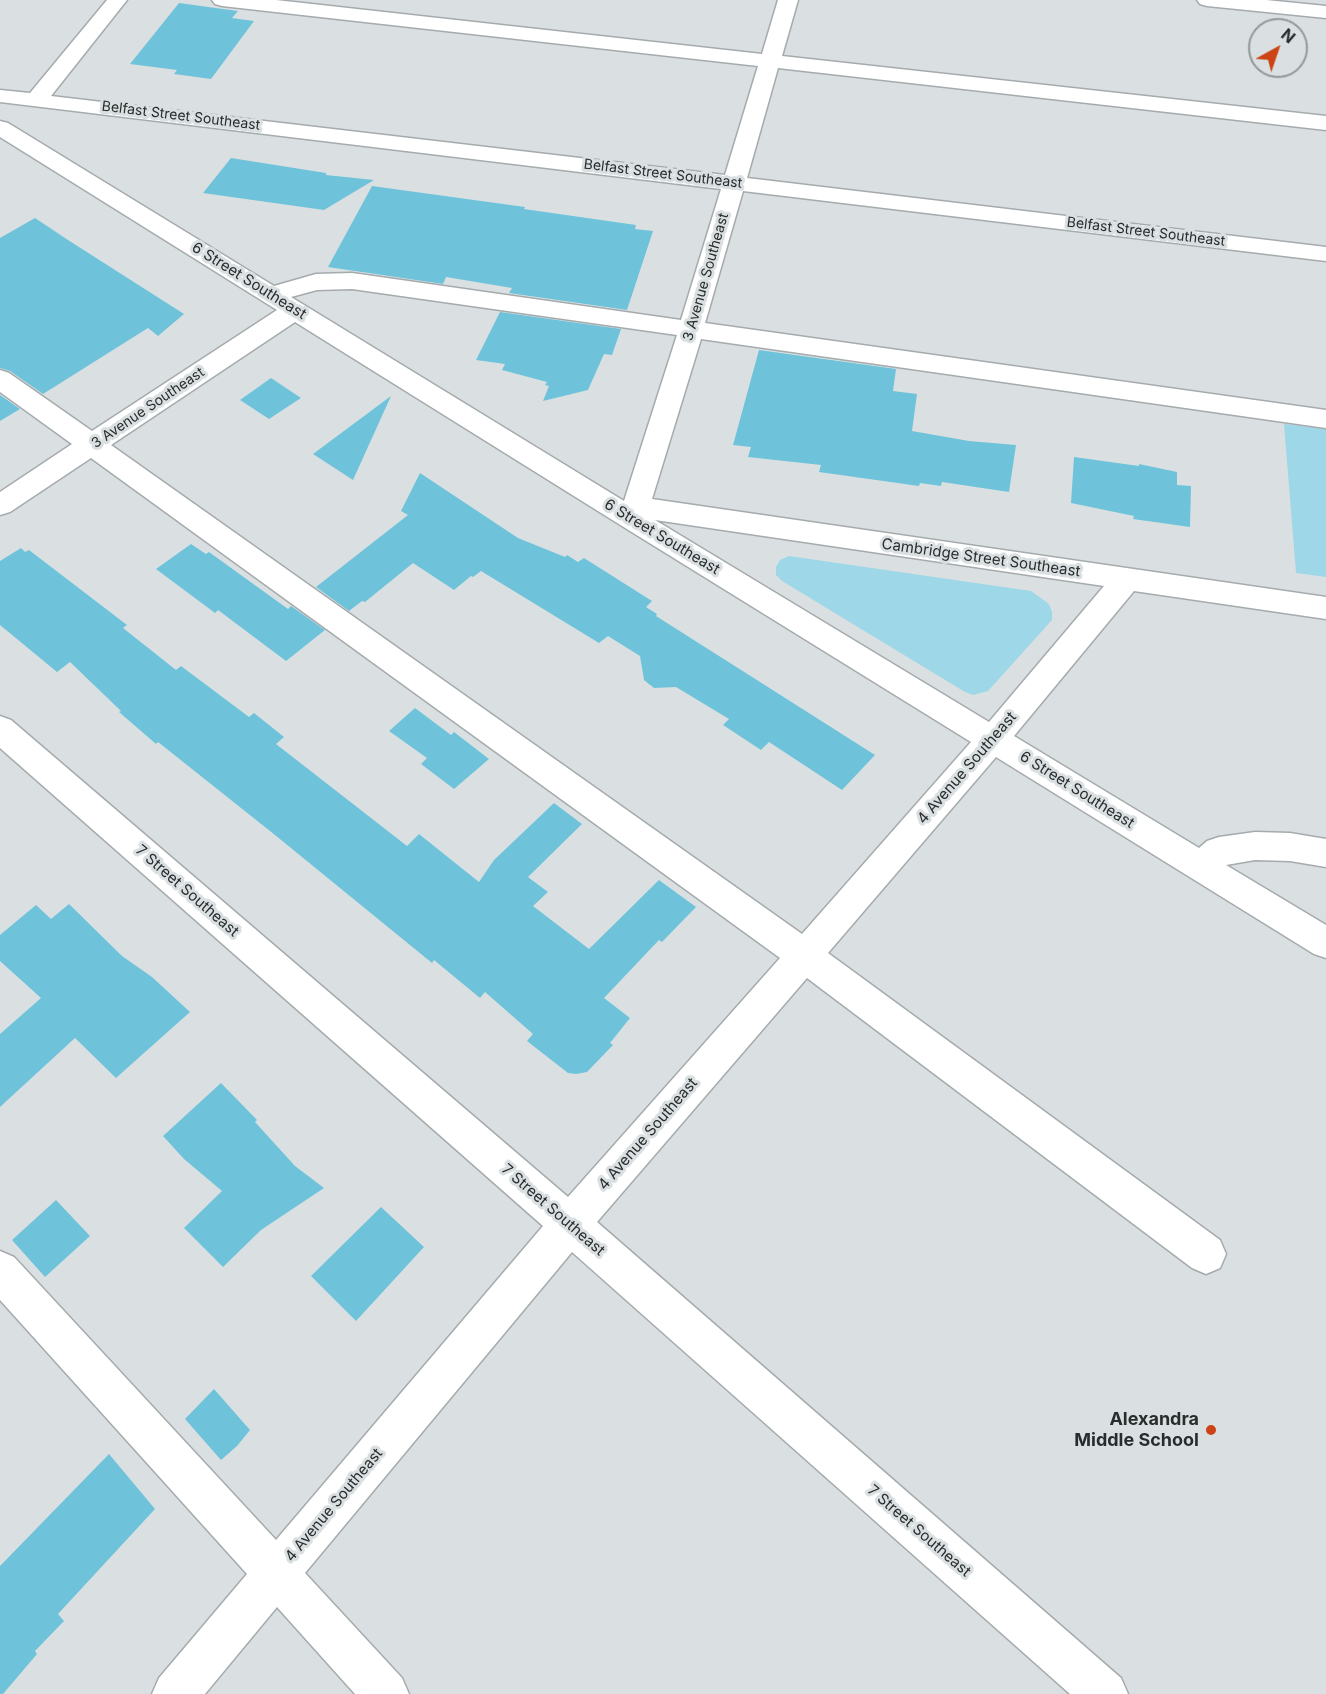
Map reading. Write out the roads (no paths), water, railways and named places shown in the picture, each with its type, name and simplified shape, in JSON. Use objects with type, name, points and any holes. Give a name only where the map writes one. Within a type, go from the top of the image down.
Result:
[{"type":"street","points":[[37,99],[117,0]]},
{"type":"street","points":[[222,0],[1326,123]]},
{"type":"street","name":"3 Avenue Southeast","points":[[634,513],[788,0]]},
{"type":"street","points":[[1208,0],[1326,12]]},
{"type":"street","name":"Belfast Street Southeast","points":[[0,96],[1326,254]]},
{"type":"street","name":"6 Street Southeast","points":[[0,128],[295,310],[634,513],[1326,943]]},
{"type":"street","points":[[271,295],[316,282],[352,281],[1326,418]]},
{"type":"street","name":"3 Avenue Southeast","points":[[0,505],[295,310]]},
{"type":"street","points":[[0,379],[804,955],[1206,1254]]},
{"type":"street","name":"Cambridge Street Southeast","points":[[634,513],[1326,608]]},
{"type":"street","name":"4 Avenue Southeast","points":[[175,1694],[570,1224],[994,738],[1127,579]]},
{"type":"street","name":"7 Street Southeast","points":[[0,729],[570,1224],[1105,1694]]},
{"type":"street","points":[[1201,866],[1219,851],[1255,846],[1326,853]]},
{"type":"street","points":[[0,1271],[386,1694]]},
{"type":"place","name":"Alexandra Middle School","points":[[1211,1430]]}]
